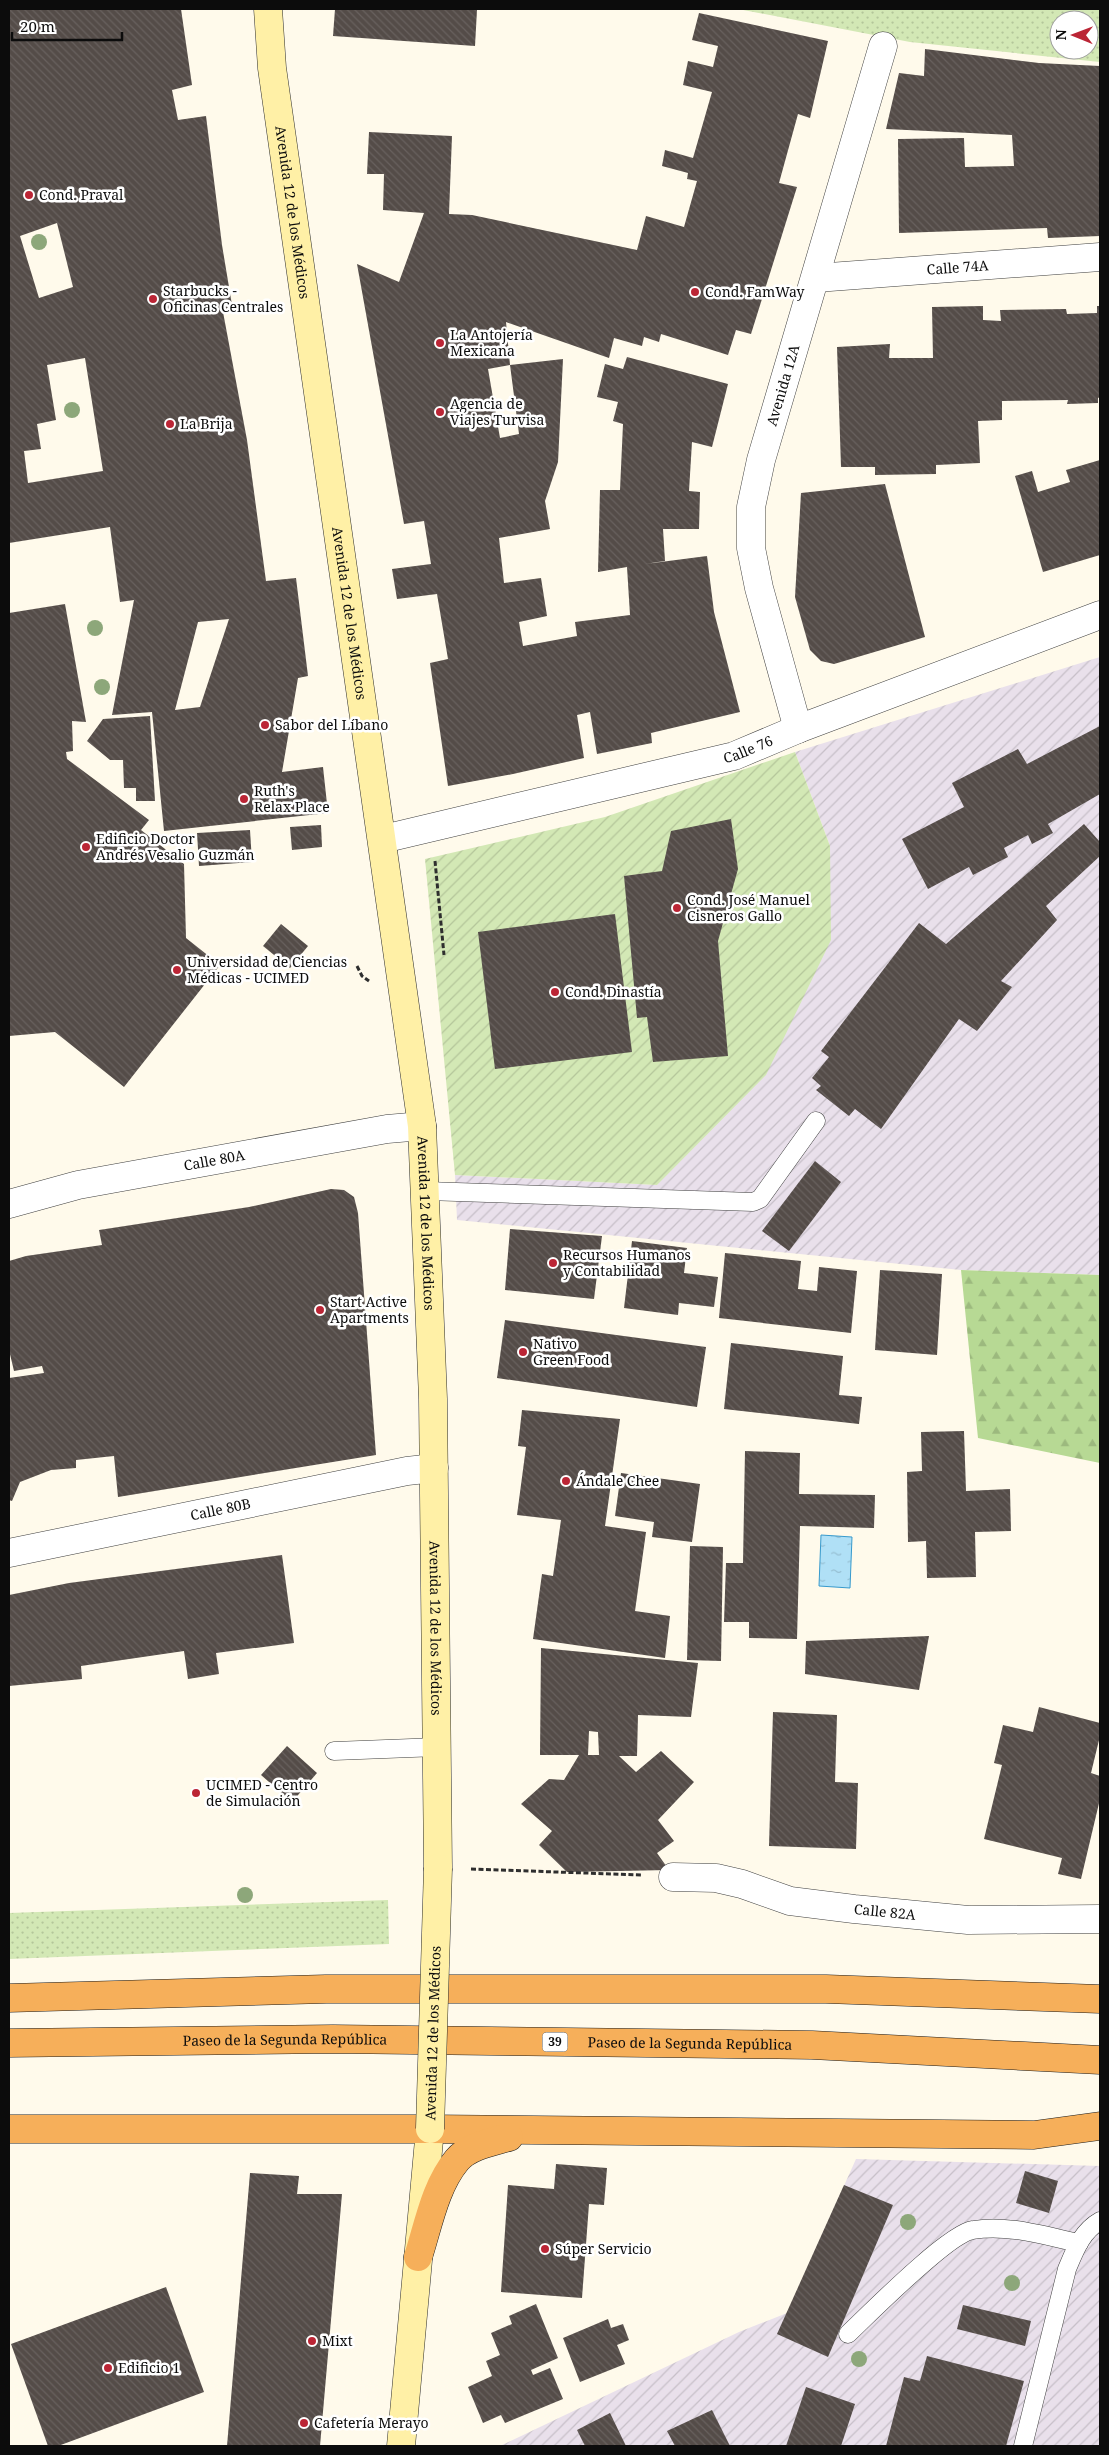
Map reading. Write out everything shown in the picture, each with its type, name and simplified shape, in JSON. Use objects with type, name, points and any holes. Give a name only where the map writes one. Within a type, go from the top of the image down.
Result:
[{"type":"highway","points":[[9,1998],[326,1989],[826,1989],[1100,1999]]},
{"type":"highway","name":"Paseo de la Segunda República","points":[[9,2043],[333,2039],[812,2045],[1100,2060]]},
{"type":"highway","points":[[9,2129],[430,2128],[1034,2136],[1100,2126]]},
{"type":"highway","points":[[418,2257],[443,2182],[457,2159],[479,2146],[536,2130]]},
{"type":"main road","name":"Avenida 12 de los Médicos","points":[[268,9],[272,68],[383,839],[422,1126],[426,1191],[434,1468],[438,1868],[430,2128],[401,2446]]},
{"type":"street","name":"Avenida 12A","points":[[798,729],[750,548],[751,507],[761,460],[883,46]]},
{"type":"street","name":"Calle 74A","points":[[816,278],[1100,257]]},
{"type":"street","name":"Calle 76","points":[[383,839],[734,756],[798,729],[1100,615]]},
{"type":"street","name":"Calle 80A","points":[[9,1204],[78,1185],[387,1129],[422,1126]]},
{"type":"street","name":"Calle 80B","points":[[9,1553],[434,1468]]},
{"type":"street","name":"Calle 82A","points":[[673,1876],[716,1878],[742,1884],[790,1901],[854,1909],[968,1920],[1100,1919]]},
{"type":"lane","points":[[426,1191],[753,1202],[760,1199],[816,1121]]},
{"type":"lane","points":[[334,1751],[438,1747]]},
{"type":"lane","points":[[1022,2446],[1067,2269],[1089,2227],[1100,2221]]},
{"type":"lane","points":[[848,2334],[950,2240],[972,2230],[1012,2230],[1079,2243]]},
{"type":"path","points":[[431,828],[444,955]]},
{"type":"path","points":[[438,1868],[673,1876]]},
{"type":"shaded area","points":[[1100,657],[1100,1275],[961,1270],[457,1220],[455,1175],[657,1185],[830,846],[795,752]]},
{"type":"shaded area","points":[[856,2159],[1100,2166],[1100,2446],[500,2446],[739,2332],[787,2313]]},
{"type":"green space","points":[[738,9],[1100,9],[1100,62],[1081,60],[1099,60],[1099,10],[1049,10],[1049,57],[910,42]]},
{"type":"green space","points":[[795,752],[830,846],[831,940],[766,1075],[657,1185],[455,1175],[425,859],[605,817]]},
{"type":"green space","points":[[961,1270],[1100,1275],[1100,1463],[978,1438]]},
{"type":"green space","points":[[388,1900],[389,1944],[9,1959],[9,1913]]},
{"type":"water","points":[[821,1535],[852,1537],[850,1588],[819,1586]]},
{"type":"building","points":[[9,9],[181,9],[192,85],[172,90],[178,120],[206,116],[222,245],[233,311],[223,312],[247,440],[266,581],[296,578],[308,676],[298,678],[282,772],[323,767],[328,813],[164,831],[152,712],[112,715],[134,600],[120,602],[110,527],[9,543]],"holes":[[[57,223],[73,287],[39,298],[20,236]],[[85,358],[103,471],[28,483],[24,451],[41,449],[37,424],[56,420],[47,365]],[[229,619],[200,707],[175,710],[198,622]]]},
{"type":"building","points":[[335,9],[477,10],[475,46],[333,36]]},
{"type":"building","points":[[699,13],[828,41],[810,118],[798,114],[779,183],[797,187],[751,334],[736,330],[728,355],[661,334],[659,342],[644,337],[642,346],[614,338],[609,358],[506,322],[510,365],[563,359],[558,462],[545,501],[550,529],[499,538],[504,583],[541,578],[547,616],[519,622],[523,646],[577,636],[575,622],[630,615],[627,567],[598,572],[600,490],[620,490],[623,424],[613,421],[618,402],[597,397],[605,364],[623,369],[627,357],[728,384],[712,447],[692,442],[689,491],[700,492],[699,529],[663,529],[665,561],[645,564],[707,556],[714,612],[740,712],[651,733],[652,743],[597,754],[590,712],[577,715],[584,758],[448,786],[430,663],[448,659],[437,594],[397,599],[392,569],[431,564],[424,521],[404,524],[357,264],[399,282],[424,213],[383,210],[384,174],[367,174],[369,132],[452,136],[449,214],[472,215],[637,250],[646,216],[684,227],[697,181],[687,179],[688,173],[662,166],[665,150],[693,158],[712,92],[683,85],[688,61],[713,67],[718,46],[692,40]],"holes":[[[510,365],[519,434],[500,438],[488,369]]]},
{"type":"building","points":[[925,49],[1039,63],[1100,66],[1100,236],[1048,238],[1047,228],[899,233],[898,139],[964,138],[965,167],[1014,166],[1012,135],[886,129],[899,73],[924,76]]},
{"type":"building","points":[[983,306],[983,320],[1001,321],[1000,310],[1066,309],[1067,314],[1097,313],[1097,306],[1100,306],[1100,397],[1098,398],[1098,403],[1067,404],[1068,400],[1002,401],[1002,420],[978,421],[980,463],[936,465],[936,474],[875,475],[875,467],[841,467],[837,347],[890,344],[889,358],[933,358],[932,307]]},
{"type":"building","points":[[1100,460],[1100,555],[1043,572],[1015,476],[1032,471],[1038,492],[1070,482],[1066,470]]},
{"type":"building","points":[[885,484],[925,637],[834,664],[821,661],[810,650],[795,597],[801,493]]},
{"type":"building","name":"Edificio Doctor Andrés Vesalio Guzmán","points":[[65,604],[86,722],[72,721],[73,751],[66,752],[67,759],[149,820],[141,830],[184,864],[186,938],[220,965],[124,1087],[55,1032],[9,1036],[9,613]]},
{"type":"building","points":[[150,716],[155,801],[136,801],[136,788],[124,788],[123,760],[110,760],[87,741],[103,719]]},
{"type":"building","points":[[1100,726],[1100,794],[1048,824],[1053,833],[1032,844],[1028,835],[1004,848],[1008,857],[973,875],[969,867],[928,889],[902,839],[964,807],[952,783],[1018,749],[1027,764]]},
{"type":"building","name":"Cond. José Manuel Cisneros Gallo","points":[[731,819],[738,869],[718,941],[728,1056],[653,1062],[647,1017],[637,1018],[624,876],[662,871],[671,831]]},
{"type":"building","points":[[1084,824],[1100,842],[1100,856],[1046,906],[1057,920],[1001,981],[1012,987],[977,1031],[959,1019],[881,1129],[855,1109],[849,1116],[816,1090],[821,1086],[812,1078],[829,1057],[821,1051],[919,923],[946,944]]},
{"type":"building","points":[[321,825],[322,847],[292,850],[290,827]]},
{"type":"building","points":[[250,830],[252,862],[199,866],[197,833]]},
{"type":"building","name":"Cond. Dinastía","points":[[615,914],[632,1052],[495,1069],[478,932]]},
{"type":"building","points":[[281,924],[308,946],[290,968],[263,946]]},
{"type":"building","points":[[815,1161],[841,1182],[789,1251],[762,1231]]},
{"type":"building","points":[[331,1189],[344,1190],[354,1197],[358,1213],[376,1455],[118,1497],[114,1456],[76,1460],[76,1468],[51,1470],[20,1482],[12,1501],[9,1500],[9,1378],[44,1373],[42,1366],[14,1371],[9,1350],[9,1261],[26,1256],[102,1245],[99,1230],[249,1207]]},
{"type":"building","name":"Recursos Humanos y Contabilidad","points":[[510,1229],[602,1236],[594,1299],[505,1290]]},
{"type":"building","points":[[632,1241],[687,1248],[684,1273],[718,1277],[714,1307],[679,1303],[678,1315],[624,1308]]},
{"type":"building","points":[[725,1253],[801,1261],[798,1289],[817,1291],[819,1267],[857,1271],[851,1333],[719,1318]]},
{"type":"building","points":[[880,1270],[942,1274],[937,1355],[875,1350]]},
{"type":"building","points":[[505,1320],[706,1347],[697,1407],[497,1378]]},
{"type":"building","points":[[731,1343],[843,1356],[839,1395],[862,1397],[859,1424],[724,1409]]},
{"type":"building","points":[[522,1410],[620,1419],[605,1526],[646,1532],[635,1611],[670,1616],[665,1658],[533,1639],[542,1574],[553,1576],[561,1520],[517,1515],[526,1447],[518,1446]]},
{"type":"building","points":[[964,1431],[966,1491],[1010,1489],[1011,1531],[975,1532],[976,1577],[927,1578],[926,1541],[908,1542],[907,1472],[922,1471],[921,1432]]},
{"type":"building","points":[[745,1451],[800,1453],[799,1494],[875,1495],[874,1528],[800,1526],[797,1639],[749,1638],[749,1622],[724,1622],[726,1563],[743,1563]]},
{"type":"building","points":[[621,1473],[700,1484],[692,1542],[652,1537],[654,1522],[615,1516]]},
{"type":"building","points":[[690,1546],[723,1547],[721,1661],[687,1660]]},
{"type":"building","points":[[282,1555],[294,1643],[216,1653],[219,1674],[188,1679],[184,1651],[81,1666],[82,1679],[9,1686],[9,1595],[69,1583]]},
{"type":"building","points":[[929,1636],[919,1690],[805,1674],[806,1641]]},
{"type":"building","points":[[541,1648],[698,1663],[691,1717],[638,1715],[637,1756],[619,1756],[636,1772],[661,1751],[694,1782],[658,1820],[674,1841],[657,1853],[669,1870],[567,1872],[539,1845],[552,1831],[521,1804],[549,1779],[564,1780],[579,1755],[540,1755]],"holes":[[[589,1731],[598,1732],[599,1755],[588,1755]]]},
{"type":"building","points":[[1039,1707],[1100,1723],[1100,1736],[1091,1773],[1100,1776],[1100,1799],[1081,1879],[1058,1874],[1062,1858],[984,1839],[1002,1765],[994,1763],[1003,1725],[1033,1732]]},
{"type":"building","points":[[773,1712],[837,1715],[835,1782],[858,1783],[856,1849],[769,1846]]},
{"type":"building","points":[[287,1746],[317,1773],[292,1802],[261,1775]]},
{"type":"building","name":"Súper Servicio","points":[[556,2164],[607,2168],[604,2205],[589,2204],[582,2298],[501,2292],[508,2185],[554,2189]]},
{"type":"building","points":[[1025,2171],[1058,2181],[1049,2213],[1016,2203]]},
{"type":"building","points":[[250,2173],[299,2176],[297,2194],[342,2194],[320,2446],[227,2446]]},
{"type":"building","points":[[844,2185],[893,2205],[828,2357],[777,2334]]},
{"type":"building","name":"Edificio 1","points":[[166,2287],[204,2392],[58,2446],[48,2446],[11,2344]]},
{"type":"building","points":[[536,2304],[558,2358],[531,2370],[533,2375],[550,2368],[563,2399],[505,2423],[501,2415],[483,2423],[468,2387],[492,2376],[486,2361],[500,2355],[491,2333],[512,2324],[509,2316]]},
{"type":"building","points":[[963,2305],[1031,2321],[1025,2346],[957,2329]]},
{"type":"building","points":[[608,2319],[611,2328],[623,2324],[629,2340],[617,2345],[625,2364],[580,2382],[563,2338]]},
{"type":"building","points":[[927,2356],[1024,2381],[1006,2446],[886,2446],[904,2377],[920,2381]]},
{"type":"building","points":[[806,2387],[855,2404],[841,2446],[786,2446]]},
{"type":"building","points":[[712,2410],[730,2446],[675,2446],[667,2431]]},
{"type":"building","points":[[610,2413],[626,2446],[585,2446],[577,2430]]},
{"type":"place","name":"Cond. Praval","points":[[29,195]]},
{"type":"place","name":"Cond. FamWay","points":[[695,292]]},
{"type":"place","name":"Starbucks - Oficinas Centrales","points":[[153,299]]},
{"type":"place","name":"La Antojería Mexicana","points":[[440,343]]},
{"type":"place","name":"Agencia de Viajes Turvisa","points":[[440,412]]},
{"type":"place","name":"La Brija","points":[[170,424]]},
{"type":"place","name":"Sabor del Líbano","points":[[265,725]]},
{"type":"place","name":"Ruth's Relax Place","points":[[244,799]]},
{"type":"place","name":"Edificio Doctor Andrés Vesalio Guzmán","points":[[86,847]]},
{"type":"place","name":"Cond. José Manuel Cisneros Gallo","points":[[677,908]]},
{"type":"place","name":"Universidad de Ciencias Médicas - UCIMED","points":[[177,970]]},
{"type":"place","name":"Cond. Dinastía","points":[[555,992]]},
{"type":"place","name":"Recursos Humanos y Contabilidad","points":[[553,1263]]},
{"type":"place","name":"Start Active Apartments","points":[[320,1310]]},
{"type":"place","name":"Nativo Green Food","points":[[523,1352]]},
{"type":"place","name":"Ándale Chee","points":[[566,1481]]},
{"type":"place","name":"UCIMED - Centro de Simulación","points":[[196,1793]]},
{"type":"place","name":"Súper Servicio","points":[[545,2249]]},
{"type":"place","name":"Mixt","points":[[312,2341]]},
{"type":"place","name":"Edificio 1","points":[[108,2368]]},
{"type":"place","name":"Cafetería Merayo","points":[[304,2423]]}]
